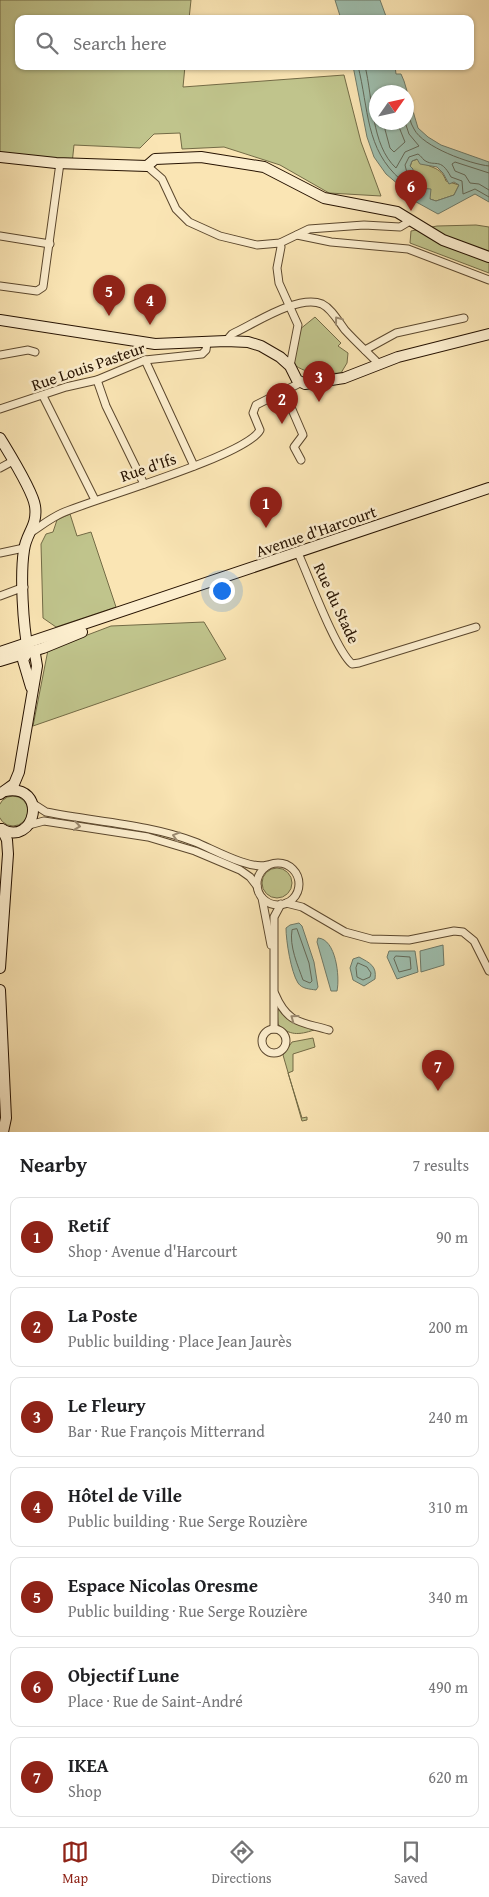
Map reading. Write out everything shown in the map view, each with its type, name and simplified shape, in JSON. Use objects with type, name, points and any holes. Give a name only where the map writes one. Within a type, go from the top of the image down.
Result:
[{"type":"street","points":[[0,157],[60,163],[147,166],[155,160],[201,157],[250,163],[264,167],[324,198],[397,212],[443,240],[489,257]]},
{"type":"street","points":[[0,286],[37,292],[42,289],[50,244],[60,163]]},
{"type":"street","points":[[147,166],[162,179],[179,213],[196,226],[220,236],[257,245],[280,243],[309,229],[364,225],[400,227],[410,221]]},
{"type":"street","points":[[297,235],[331,242],[408,249],[489,280]]},
{"type":"street","points":[[0,236],[50,244]]},
{"type":"street","points":[[280,243],[282,247],[277,268],[279,283],[298,325],[290,366]]},
{"type":"street","points":[[226,341],[232,334],[290,306],[307,302],[322,304],[378,363]]},
{"type":"street","points":[[365,350],[396,333],[464,318]]},
{"type":"street","points":[[0,320],[155,344],[226,341],[255,344],[272,352],[290,366],[300,383]]},
{"type":"street","points":[[301,460],[294,447],[303,435],[284,391],[300,383],[308,384],[344,378],[378,363],[489,334]]},
{"type":"street","name":"Rue Louis Pasteur","points":[[0,409],[66,387],[97,380],[145,360],[202,354],[206,350],[207,342]]},
{"type":"street","points":[[0,356],[28,350],[35,352]]},
{"type":"street","points":[[145,360],[194,466]]},
{"type":"street","points":[[97,380],[106,406],[144,484]]},
{"type":"street","name":"Rue d'Ifs","points":[[32,531],[60,514],[194,466],[238,447],[257,436],[260,430],[253,413],[256,405],[284,391]]},
{"type":"street","points":[[42,396],[95,500]]},
{"type":"street","points":[[0,438],[35,504],[35,520],[24,548],[24,587],[28,648],[23,660],[32,690],[19,772],[15,782],[3,792]]},
{"type":"street","points":[[0,468],[13,461]]},
{"type":"street","name":"Avenue d'Harcourt","points":[[0,652],[42,648],[152,603],[489,488]]},
{"type":"street","points":[[0,553],[24,548]]},
{"type":"street","name":"Rue du Stade","points":[[298,553],[334,632],[352,664],[476,626]]},
{"type":"street","points":[[0,596],[24,587]]},
{"type":"street","points":[[0,660],[28,648]]},
{"type":"street","points":[[19,772],[24,793]]},
{"type":"street","points":[[3,792],[18,790],[24,793],[32,803],[46,812],[159,831],[184,838],[249,865],[267,866]]},
{"type":"street","points":[[8,854],[16,836],[26,827],[34,814],[32,803]]},
{"type":"street","points":[[1,829],[14,832],[44,821],[166,842],[240,870],[250,877],[257,886],[262,898],[265,921],[273,953]]},
{"type":"street","points":[[0,968],[8,854],[7,840],[1,829]]},
{"type":"street","points":[[257,886],[260,873],[267,866],[277,862],[290,866],[297,876],[302,900],[311,912]]},
{"type":"street","points":[[274,1030],[274,915],[295,895],[298,888]]},
{"type":"street","points":[[262,898],[269,903],[294,904],[345,932],[371,939],[415,940],[452,931],[463,932],[471,937],[489,970]]},
{"type":"street","points":[[273,987],[280,1003],[293,1018],[309,1026],[330,1030]]},
{"type":"street","points":[[0,990],[6,1118],[3,1132]]},
{"type":"street","points":[[6,1118],[14,1132]]},
{"type":"green space","points":[[0,0],[191,0],[189,15],[15,15],[15,70],[185,70],[183,87],[344,75],[361,142],[381,196],[329,193],[280,165],[224,147],[182,149],[180,133],[154,134],[140,148],[74,145],[72,164],[0,157]]},
{"type":"green space","points":[[418,159],[441,172],[446,181],[459,185],[454,195],[436,201],[430,199],[425,188],[419,188],[418,178],[412,175],[410,167],[412,161]]},
{"type":"green space","points":[[476,225],[489,227],[489,273],[410,243],[411,231],[437,226]]},
{"type":"green space","points":[[315,317],[341,343],[338,346],[348,353],[347,363],[341,373],[310,372],[293,364],[299,330]]},
{"type":"green space","points":[[70,514],[77,536],[91,532],[116,607],[56,627],[43,618],[41,544],[46,534],[53,532],[57,520]]},
{"type":"green space","points":[[204,622],[226,659],[33,726],[48,650],[111,626]]},
{"type":"green space","points":[[7,797],[19,797],[27,805],[27,817],[19,825],[7,825],[-1,817],[-1,805]]},
{"type":"green space","points":[[277,868],[288,872],[292,883],[288,894],[277,898],[266,894],[262,883],[266,872]]},
{"type":"green space","points":[[281,1009],[314,1030],[304,1033],[286,1031],[278,1024],[277,1010]]},
{"type":"green space","points":[[313,1038],[315,1047],[293,1054],[293,1071],[288,1073],[283,1055],[292,1042]]},
{"type":"green space","points":[[290,1081],[302,1118],[307,1117],[307,1120],[302,1121]]},
{"type":"water","points":[[335,0],[380,0],[386,15],[340,15]]},
{"type":"water","points":[[354,70],[396,70],[396,74],[401,74],[405,85],[369,85],[369,130],[414,130],[414,115],[418,128],[428,137],[441,145],[489,162],[489,202],[475,194],[438,214],[409,198],[399,185],[386,174],[374,157],[367,137]],"holes":[[[417,159],[420,164],[437,167],[449,184],[454,182],[459,185],[454,195],[436,201],[430,199],[431,189],[419,188],[418,178],[413,175],[413,169],[410,166],[412,161]]]},
{"type":"water","points":[[299,923],[302,926],[314,962],[318,987],[316,990],[306,988],[298,983],[291,964],[286,928]]},
{"type":"water","points":[[318,938],[324,940],[333,952],[338,977],[337,991],[331,991],[317,942]]},
{"type":"water","points":[[443,945],[444,965],[421,972],[420,951]]},
{"type":"water","points":[[389,951],[415,951],[418,972],[397,979],[387,957]]},
{"type":"water","points":[[359,957],[369,963],[375,971],[375,979],[364,986],[353,980],[350,968],[353,959]]},
{"type":"place","name":"Objectif Lune","points":[[411,211]]},
{"type":"place","name":"Espace Nicolas Oresme","points":[[109,316]]},
{"type":"place","name":"Hôtel de Ville","points":[[150,325]]},
{"type":"place","name":"Le Fleury","points":[[319,402]]},
{"type":"place","name":"La Poste","points":[[282,424]]},
{"type":"place","name":"Retif","points":[[266,528]]},
{"type":"place","name":"IKEA","points":[[438,1091]]}]
